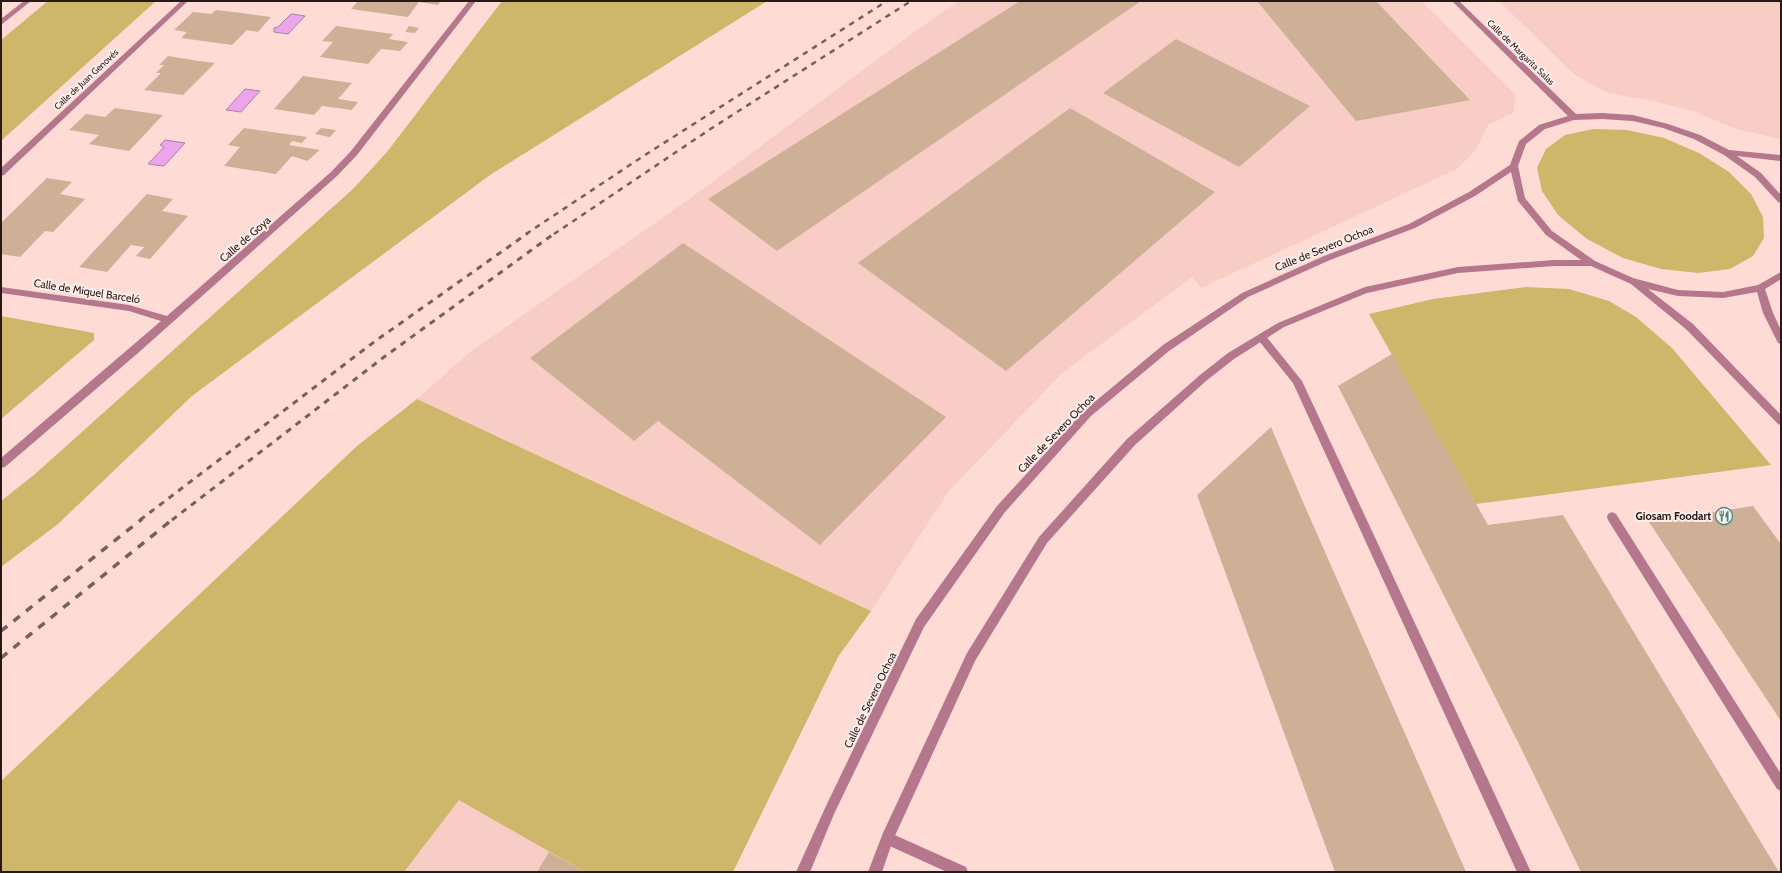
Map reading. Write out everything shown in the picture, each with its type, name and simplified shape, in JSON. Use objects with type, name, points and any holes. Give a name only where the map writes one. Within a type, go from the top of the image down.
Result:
[{"type":"street","points":[[1,23],[28,1]]},
{"type":"street","name":"Calle de Juan Genovés","points":[[1,173],[185,1]]},
{"type":"street","name":"Calle de Goya","points":[[1,464],[135,350],[334,174],[354,153],[473,1]]},
{"type":"street","name":"Calle de Margarita Salas","points":[[1455,1],[1574,117]]},
{"type":"street","points":[[1781,200],[1758,175],[1727,153],[1697,137],[1665,126],[1639,120],[1602,116],[1574,117],[1542,127],[1522,143],[1514,166],[1521,199],[1548,233],[1592,263],[1632,281],[1678,293],[1723,295],[1760,288],[1781,275]]},
{"type":"street","points":[[1727,153],[1781,158]]},
{"type":"street","name":"Calle de Severo Ochoa","points":[[803,872],[830,810],[920,623],[1001,508],[1088,413],[1166,348],[1244,295],[1327,258],[1412,226],[1472,194],[1514,166]]},
{"type":"street","points":[[875,872],[888,838],[971,657],[1043,540],[1131,442],[1225,360],[1281,325],[1365,290],[1458,270],[1554,263],[1592,263]]},
{"type":"street","points":[[1632,281],[1690,327],[1781,421]]},
{"type":"street","points":[[1760,288],[1768,313],[1781,340]]},
{"type":"street","name":"Calle de Miquel Barceló","points":[[1,290],[129,308],[169,320]]},
{"type":"street","points":[[1262,338],[1297,381],[1524,872]]},
{"type":"street","points":[[1612,517],[1781,785]]},
{"type":"street","points":[[888,838],[961,872]]},
{"type":"shaded area","points":[[48,1],[156,1],[1,141],[1,40]]},
{"type":"shaded area","points":[[502,1],[767,1],[490,175],[192,396],[58,524],[1,567],[1,501],[35,474],[353,189],[387,152]]},
{"type":"shaded area","points":[[959,1],[1421,1],[1516,95],[1513,113],[1488,125],[1475,151],[1457,169],[1201,288],[1192,277],[1062,373],[948,492],[871,611],[417,399],[470,352],[688,200],[928,22]]},
{"type":"shaded area","points":[[1499,1],[1781,1],[1781,139],[1736,129],[1696,112],[1653,101],[1608,93],[1575,75]]},
{"type":"shaded area","points":[[292,14],[305,16],[288,34],[274,32],[274,28],[278,27]]},
{"type":"shaded area","points":[[245,89],[260,91],[241,112],[226,110]]},
{"type":"shaded area","points":[[1593,129],[1627,130],[1664,138],[1699,153],[1729,172],[1751,194],[1763,217],[1764,238],[1753,256],[1730,269],[1698,273],[1661,269],[1623,258],[1587,239],[1558,215],[1542,191],[1537,168],[1546,149],[1565,135]]},
{"type":"shaded area","points":[[165,140],[185,143],[164,166],[148,164],[164,147],[160,145]]},
{"type":"shaded area","points":[[1526,287],[1569,289],[1609,301],[1636,317],[1672,348],[1771,465],[1476,504],[1369,314],[1433,299]]},
{"type":"shaded area","points":[[1,316],[94,333],[94,340],[1,419]]},
{"type":"shaded area","points":[[417,399],[871,611],[838,657],[733,872],[585,872],[459,800],[404,872],[1,872],[1,781],[357,446]]},
{"type":"shaded area","points":[[459,799],[585,872],[404,872]]},
{"type":"building","points":[[358,1],[441,1],[438,5],[419,2],[408,17],[351,9]]},
{"type":"building","points":[[1020,1],[1141,1],[777,251],[708,199]]},
{"type":"building","points":[[1257,1],[1376,1],[1470,100],[1356,121]]},
{"type":"building","points":[[216,10],[271,17],[258,32],[247,30],[232,45],[181,38],[187,32],[174,30],[193,12],[211,14]]},
{"type":"building","points":[[336,26],[393,34],[389,39],[408,42],[400,51],[381,49],[368,64],[320,57],[333,42],[322,41]]},
{"type":"building","points":[[409,26],[419,28],[415,33],[405,32]]},
{"type":"building","points":[[1176,39],[1310,106],[1239,167],[1103,93]]},
{"type":"building","points":[[168,56],[215,63],[183,95],[144,90],[161,73],[156,73],[164,65],[159,65]]},
{"type":"building","points":[[303,76],[352,83],[338,99],[358,102],[352,110],[322,106],[314,115],[274,109]]},
{"type":"building","points":[[115,108],[163,115],[129,151],[89,144],[99,135],[69,130],[86,114],[105,117]]},
{"type":"building","points":[[1070,108],[1215,192],[1006,371],[858,263]]},
{"type":"building","points":[[244,128],[307,137],[302,143],[292,141],[289,145],[320,150],[307,161],[292,156],[276,174],[224,166],[240,147],[228,145]]},
{"type":"building","points":[[321,128],[336,130],[330,137],[315,134]]},
{"type":"building","points":[[47,178],[72,182],[60,194],[85,199],[53,232],[45,231],[20,257],[1,254],[1,223]]},
{"type":"building","points":[[147,194],[173,199],[162,211],[188,216],[150,259],[136,256],[144,247],[131,245],[107,272],[79,267]]},
{"type":"building","points":[[683,243],[946,417],[820,545],[658,421],[634,441],[530,358]]},
{"type":"building","points":[[1392,354],[1488,525],[1563,515],[1779,872],[1581,872],[1520,746],[1338,386]]},
{"type":"building","points":[[1271,427],[1466,872],[1335,872],[1197,495]]},
{"type":"building","points":[[1753,506],[1781,544],[1781,721],[1649,522]]},
{"type":"building","points":[[549,852],[585,872],[537,872]]},
{"type":"railway","points":[[526,234],[645,155],[887,1]]},
{"type":"railway","points":[[554,234],[712,128],[911,1]]},
{"type":"railway","points":[[140,520],[374,342],[528,233]]},
{"type":"railway","points":[[172,520],[384,357],[555,233]]},
{"type":"railway","points":[[1,631],[142,519]]},
{"type":"railway","points":[[1,658],[173,519]]},
{"type":"place","name":"Giosam Foodart","points":[[1724,516]]}]
